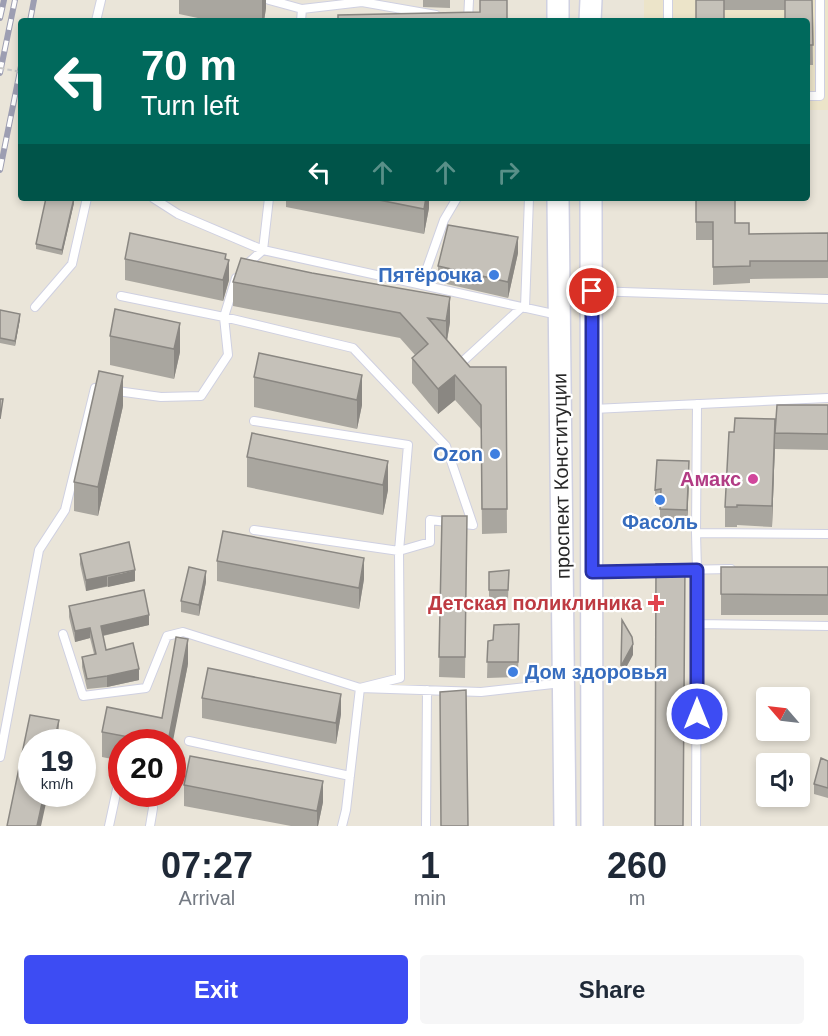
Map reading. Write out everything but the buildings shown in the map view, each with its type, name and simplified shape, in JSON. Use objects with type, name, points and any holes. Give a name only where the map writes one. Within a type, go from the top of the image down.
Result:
[{"type":"main road","points":[[558,0],[558,18]]},
{"type":"main road","points":[[590,18],[591,0]]},
{"type":"main road","name":"проспект Конституции","points":[[558,201],[565,826]]},
{"type":"main road","name":"проспект Конституции","points":[[591,201],[592,826]]},
{"type":"main road","points":[[558,315],[592,315]]},
{"type":"main road","points":[[562,546],[592,545]]},
{"type":"lane","points":[[97,18],[101,0]]},
{"type":"lane","points":[[269,0],[302,9],[362,2],[446,17]]},
{"type":"lane","points":[[403,9],[404,0]]},
{"type":"lane","points":[[468,18],[469,0]]},
{"type":"lane","points":[[668,0],[668,18]]},
{"type":"lane","points":[[810,96],[820,96],[820,0]]},
{"type":"lane","points":[[302,9],[302,18]]},
{"type":"lane","points":[[35,307],[72,264],[86,201]]},
{"type":"lane","points":[[158,201],[178,214],[263,250],[558,315]]},
{"type":"lane","points":[[0,757],[39,550],[65,510],[95,388],[160,397],[201,396],[228,355],[224,317],[237,274],[263,250],[269,201]]},
{"type":"lane","points":[[421,285],[444,220],[455,201]]},
{"type":"lane","points":[[461,363],[524,307],[529,201]]},
{"type":"lane","points":[[592,291],[828,299]]},
{"type":"lane","points":[[121,296],[224,317],[353,348],[446,446],[473,525],[430,520],[430,542],[399,551],[254,531]]},
{"type":"lane","points":[[592,409],[828,398]]},
{"type":"lane","points":[[696,826],[697,404]]},
{"type":"lane","points":[[254,421],[408,445],[399,551],[400,678],[360,688]]},
{"type":"lane","points":[[696,533],[828,534]]},
{"type":"lane","points":[[592,572],[745,569]]},
{"type":"lane","points":[[697,624],[828,626]]},
{"type":"lane","points":[[63,634],[83,696],[146,688],[168,636],[183,632],[360,688],[481,692],[563,683]]},
{"type":"lane","points":[[342,826],[346,810],[360,688]]},
{"type":"lane","points":[[426,826],[427,690]]},
{"type":"lane","points":[[189,741],[350,776]]},
{"type":"lane","points":[[109,826],[113,807]]},
{"type":"lane","points":[[150,826],[153,808]]},
{"type":"path","points":[[0,68],[18,71]]},
{"type":"shaded area","points":[[644,0],[828,0],[828,110],[810,110],[810,18],[644,18]]},
{"type":"railway","points":[[0,18],[4,0]]},
{"type":"railway","points":[[0,73],[15,0]]},
{"type":"railway","points":[[31,18],[34,0]]},
{"type":"railway","points":[[0,170],[18,81]]},
{"type":"place","name":"Пятёрочка","points":[[494,275]]},
{"type":"place","name":"Ozon","points":[[495,454]]},
{"type":"place","name":"Амакс","points":[[753,479]]},
{"type":"place","name":"Фасоль","points":[[660,500]]},
{"type":"place","name":"Детская поликлиника","points":[[656,603]]},
{"type":"place","name":"Дом здоровья","points":[[513,672]]},
{"type":"route","points":[[592,291],[592,572],[697,570],[697,714]]}]
